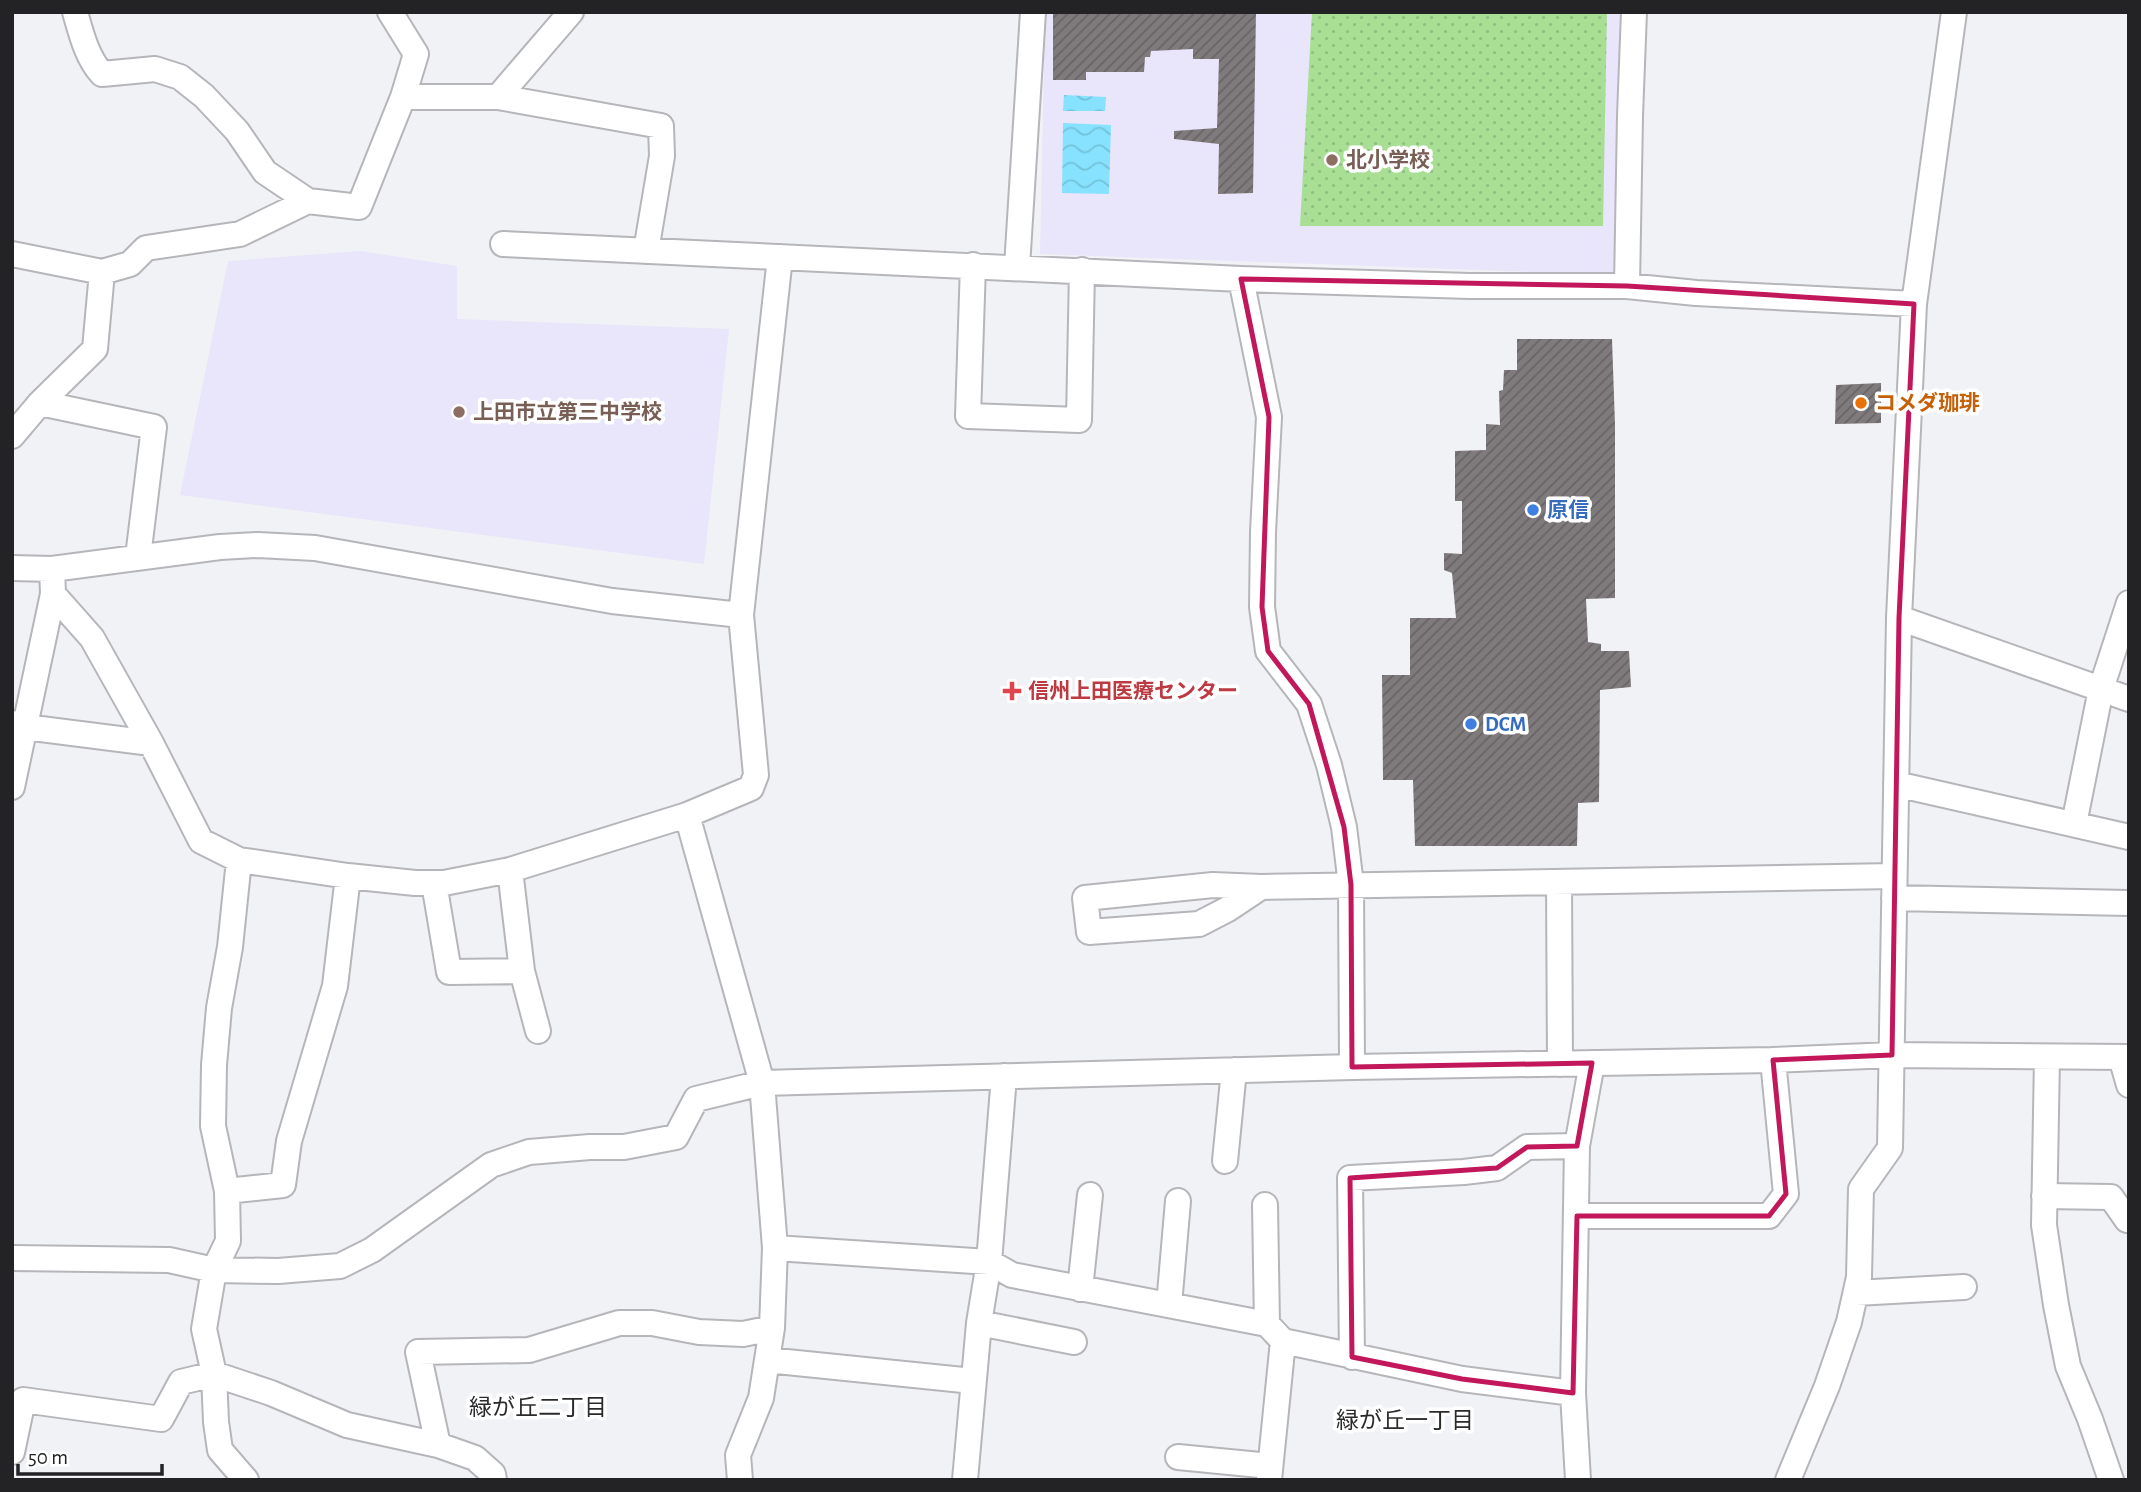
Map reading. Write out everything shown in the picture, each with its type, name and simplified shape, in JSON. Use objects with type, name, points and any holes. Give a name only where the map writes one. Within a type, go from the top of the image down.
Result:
[{"type":"street","points":[[75,12],[84,42],[96,68],[102,74],[155,69],[180,77],[204,96],[237,131],[265,172],[308,201],[359,207],[403,97],[416,54],[390,12]]},
{"type":"street","points":[[498,97],[571,12]]},
{"type":"street","points":[[1017,267],[1032,12]]},
{"type":"street","points":[[1627,286],[1634,12]]},
{"type":"street","points":[[1788,1480],[1827,1386],[1849,1322],[1859,1277],[1861,1189],[1890,1148],[1899,618],[1914,304],[1954,12]]},
{"type":"street","points":[[403,97],[498,97],[661,126],[662,156],[646,251]]},
{"type":"street","points":[[12,254],[102,272],[131,264],[146,248],[240,234],[308,201]]},
{"type":"street","points":[[503,244],[1241,279],[1469,286],[1627,286],[1696,293],[1914,304]]},
{"type":"street","points":[[52,594],[92,638],[151,743],[201,841],[239,860],[348,876],[434,883],[510,870],[687,815],[751,788],[756,775],[741,615],[780,257]]},
{"type":"street","points":[[973,265],[968,416],[1079,420],[1082,270]]},
{"type":"street","points":[[12,436],[40,403],[95,349],[102,272]]},
{"type":"street","points":[[1241,279],[1269,417],[1262,607],[1268,651],[1309,704],[1329,765],[1344,827],[1351,885],[1352,1067]]},
{"type":"street","points":[[40,403],[154,427],[138,557]]},
{"type":"street","points":[[12,568],[52,569],[258,545],[315,548],[612,601],[741,615]]},
{"type":"street","points":[[12,787],[19,725],[52,594],[52,569]]},
{"type":"street","points":[[2074,824],[2101,689],[2129,603]]},
{"type":"street","points":[[1899,618],[2129,699]]},
{"type":"street","points":[[19,725],[151,743]]},
{"type":"street","points":[[1896,784],[2129,837]]},
{"type":"street","points":[[687,815],[762,1083],[775,1248],[772,1328],[761,1398],[738,1455],[740,1480]]},
{"type":"street","points":[[239,860],[214,1065],[213,1126],[227,1191],[228,1241],[214,1270],[204,1329],[214,1374],[220,1450],[246,1480]]},
{"type":"street","points":[[510,870],[522,971],[538,1031]]},
{"type":"street","points":[[227,1191],[283,1185],[289,1141],[335,986],[348,876]]},
{"type":"street","points":[[1559,882],[1560,1064]]},
{"type":"street","points":[[1261,887],[1199,925],[1088,932],[1085,898],[1213,885],[1261,887],[1559,882],[1894,887],[2129,903]]},
{"type":"street","points":[[434,883],[449,972],[522,971]]},
{"type":"street","points":[[12,1258],[169,1260],[214,1270],[340,1266],[372,1250],[491,1164],[530,1152],[624,1147],[676,1137],[696,1100],[762,1083],[1892,1055],[2125,1057],[2129,1085]]},
{"type":"street","points":[[2047,1057],[2044,1225],[2056,1306],[2068,1366],[2111,1480]]},
{"type":"street","points":[[1577,1216],[1769,1216],[1786,1194],[1773,1060]]},
{"type":"street","points":[[1578,1480],[1573,1393],[1577,1146],[1592,1063]]},
{"type":"street","points":[[1225,1161],[1234,1070]]},
{"type":"street","points":[[965,1480],[979,1323],[989,1262],[1004,1076]]},
{"type":"street","points":[[1352,1357],[1350,1178],[1497,1168],[1527,1147],[1577,1146]]},
{"type":"street","points":[[1080,1289],[1090,1195]]},
{"type":"street","points":[[2045,1196],[2111,1196],[2127,1220]]},
{"type":"street","points":[[1169,1306],[1178,1201]]},
{"type":"street","points":[[1178,1457],[1270,1473],[1275,1332],[1265,1205]]},
{"type":"street","points":[[775,1248],[989,1262],[1012,1275],[1169,1306],[1275,1332],[1352,1357],[1462,1380],[1573,1393]]},
{"type":"street","points":[[1856,1293],[1964,1287]]},
{"type":"street","points":[[438,1444],[418,1352],[530,1350],[619,1323],[652,1323],[699,1332],[743,1334],[772,1328]]},
{"type":"street","points":[[979,1323],[1074,1342]]},
{"type":"street","points":[[767,1360],[973,1381]]},
{"type":"street","points":[[13,1445],[23,1401],[161,1419],[181,1381],[214,1374],[271,1392],[347,1425],[438,1444],[475,1458],[493,1474],[494,1480]]},
{"type":"highlighted area","points":[[1241,279],[1627,286],[1914,304],[1899,618],[1892,1055],[1773,1060],[1786,1194],[1769,1216],[1577,1216],[1573,1393],[1462,1379],[1352,1357],[1350,1178],[1497,1168],[1527,1147],[1577,1146],[1592,1063],[1352,1067],[1351,885],[1344,827],[1309,704],[1268,651],[1262,607],[1269,417]]},
{"type":"shaded area","name":"北小学校","points":[[1045,12],[1628,12],[1618,275],[1040,254]]},
{"type":"shaded area","name":"上田市立第三中学校","points":[[360,251],[457,266],[457,319],[729,329],[704,564],[180,495],[228,261]]},
{"type":"green space","points":[[1312,12],[1607,12],[1603,226],[1300,226]]},
{"type":"water","points":[[1064,95],[1106,97],[1105,111],[1063,111]]},
{"type":"water","points":[[1063,123],[1111,125],[1109,194],[1062,193]]},
{"type":"building","points":[[1053,12],[1256,12],[1253,193],[1218,194],[1219,144],[1174,139],[1174,131],[1217,128],[1219,59],[1193,59],[1193,49],[1151,51],[1150,57],[1145,57],[1144,72],[1086,72],[1086,80],[1053,80]]},
{"type":"building","points":[[1517,339],[1612,339],[1615,598],[1586,599],[1588,642],[1601,644],[1601,651],[1629,651],[1631,687],[1600,690],[1599,802],[1578,803],[1577,846],[1415,846],[1413,780],[1383,780],[1382,675],[1410,675],[1410,618],[1456,618],[1452,573],[1444,570],[1444,553],[1462,554],[1462,501],[1455,501],[1455,451],[1486,450],[1486,424],[1500,425],[1499,391],[1503,390],[1504,370],[1517,370]]},
{"type":"building","points":[[1881,383],[1881,423],[1835,424],[1836,385]]},
{"type":"place","name":"北小学校","points":[[1332,160]]},
{"type":"place","name":"コメダ珈琲","points":[[1861,403]]},
{"type":"place","name":"上田市立第三中学校","points":[[459,412]]},
{"type":"place","name":"原信","points":[[1533,510]]},
{"type":"place","name":"信州上田医療センター","points":[[1012,691]]},
{"type":"place","name":"DCM","points":[[1471,724]]},
{"type":"district","name":"緑が丘二丁目","points":[[538,1408]]},
{"type":"district","name":"緑が丘一丁目","points":[[1405,1421]]}]
